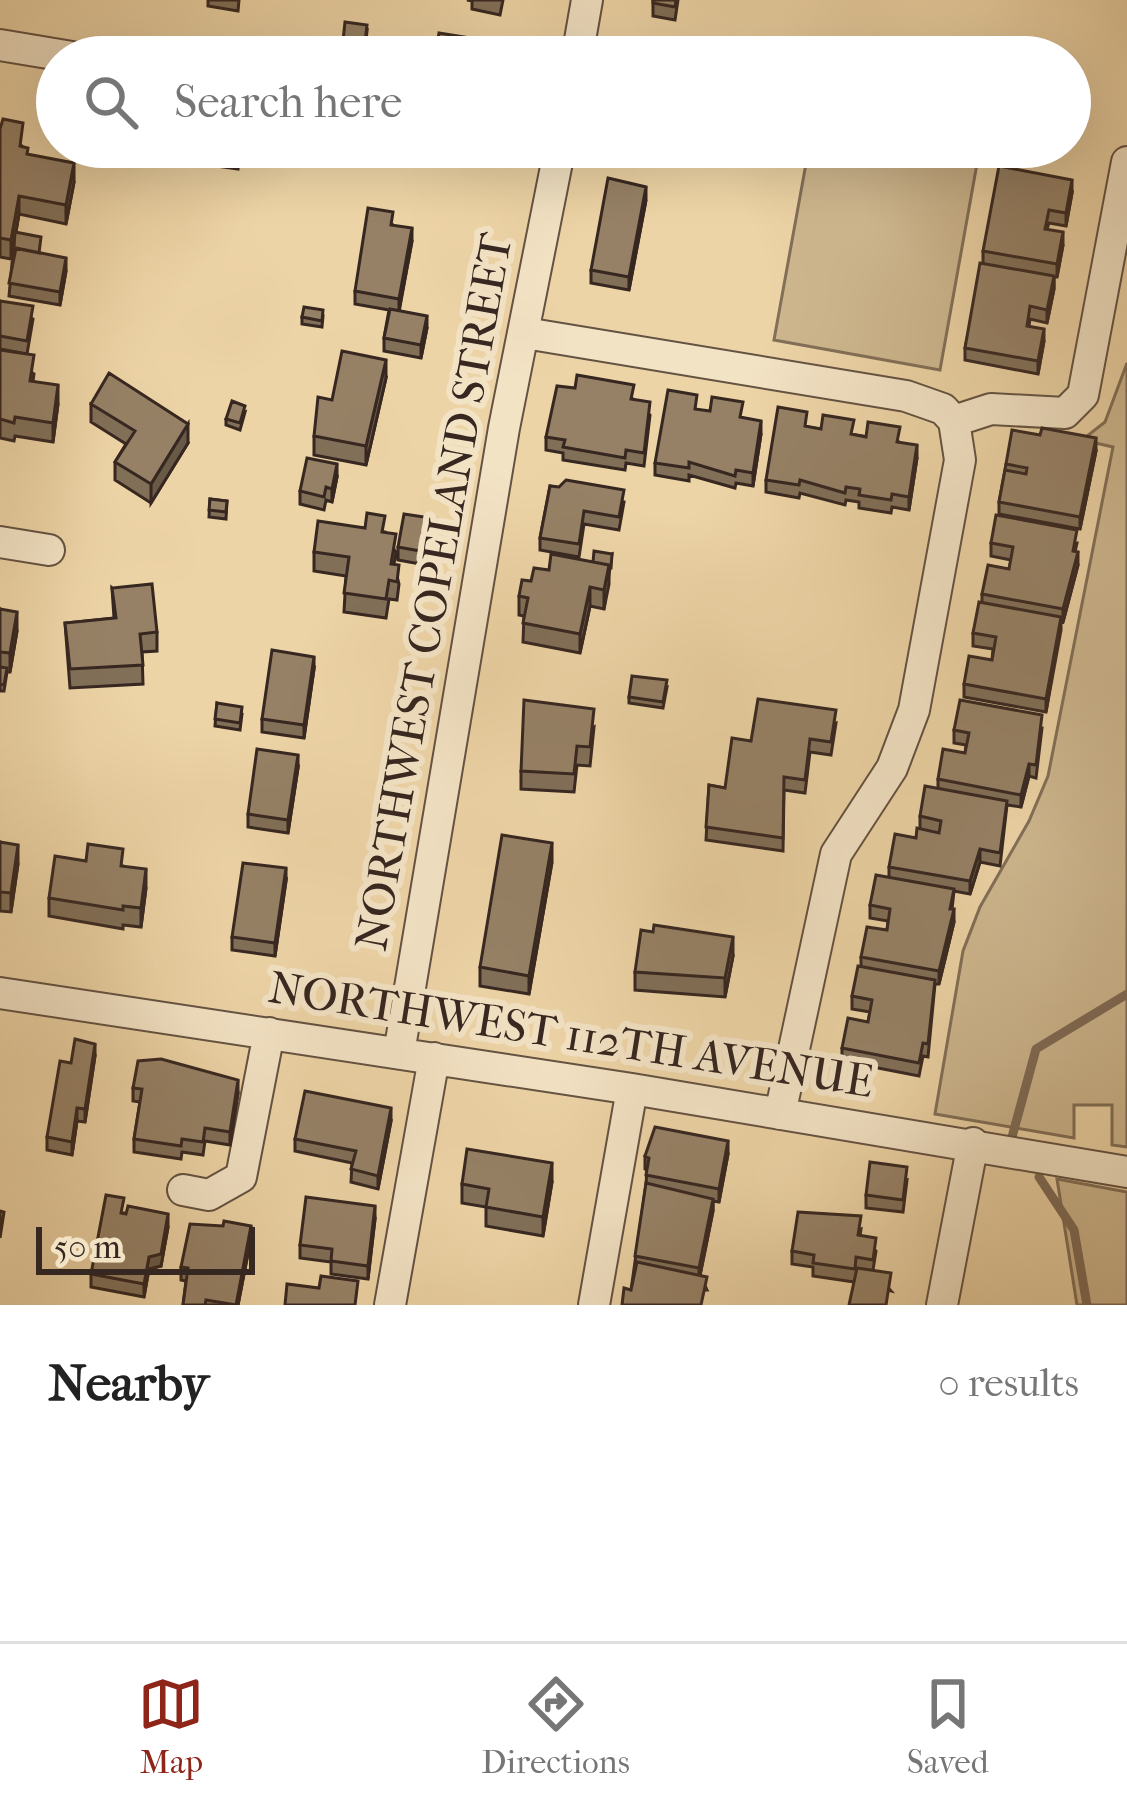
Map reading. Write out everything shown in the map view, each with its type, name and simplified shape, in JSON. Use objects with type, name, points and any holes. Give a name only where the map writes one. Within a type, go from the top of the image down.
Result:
[{"type":"street","points":[[581,36],[587,0]]},
{"type":"street","points":[[0,46],[36,52]]},
{"type":"street","points":[[525,333],[906,395],[958,418],[991,409],[1065,413],[1078,406],[1127,162]]},
{"type":"street","name":"NORTHWEST COPELAND STREET","points":[[399,1053],[556,168]]},
{"type":"street","points":[[780,1114],[830,870],[850,828],[892,768],[914,710],[960,460],[958,418]]},
{"type":"street","points":[[0,542],[50,550]]},
{"type":"street","name":"NORTHWEST 112TH AVENUE","points":[[0,993],[973,1143],[1127,1172]]},
{"type":"street","points":[[183,1190],[209,1195],[241,1177],[269,1034]]},
{"type":"street","points":[[390,1305],[434,1058]]},
{"type":"street","points":[[594,1305],[632,1089]]},
{"type":"street","points":[[942,1305],[973,1143]]},
{"type":"shaded area","points":[[805,168],[976,168],[940,370],[774,340]]},
{"type":"shaded area","points":[[1127,363],[1127,1147],[1112,1145],[1112,1105],[1074,1105],[1074,1138],[935,1114],[963,951],[980,907],[1029,821],[1048,776],[1113,447],[1082,440],[1105,422]]},
{"type":"shaded area","points":[[1057,1179],[1127,1192],[1127,1305],[1077,1305]]},
{"type":"building","points":[[676,0],[675,7],[653,3]]},
{"type":"building","points":[[345,22],[367,25],[366,36],[344,36]]},
{"type":"building","points":[[3,119],[23,123],[20,146],[36,156],[36,168],[73,168],[66,205],[19,196],[11,240],[0,238]]},
{"type":"building","points":[[999,168],[1072,180],[1066,213],[1049,210],[1045,229],[1063,232],[1057,264],[983,251]]},
{"type":"building","points":[[608,178],[646,187],[629,277],[591,270]]},
{"type":"building","points":[[368,208],[393,212],[391,225],[412,228],[399,299],[355,291]]},
{"type":"building","points":[[15,232],[41,237],[39,253],[14,248]]},
{"type":"building","points":[[16,248],[66,258],[60,292],[9,283]]},
{"type":"building","points":[[980,263],[1054,276],[1047,310],[1030,306],[1027,326],[1044,329],[1038,361],[965,348]]},
{"type":"building","points":[[0,301],[33,306],[27,341],[0,336]]},
{"type":"building","points":[[304,307],[323,310],[322,321],[302,317]]},
{"type":"building","points":[[390,309],[427,316],[421,345],[384,338]]},
{"type":"building","points":[[0,350],[34,355],[30,381],[58,385],[53,423],[0,419]]},
{"type":"building","points":[[342,351],[386,360],[366,446],[314,436],[318,397],[332,400]]},
{"type":"building","points":[[109,373],[188,424],[151,484],[115,462],[135,431],[91,404]]},
{"type":"building","points":[[577,375],[634,385],[631,399],[650,402],[644,453],[626,450],[625,458],[563,447],[565,440],[546,437],[557,386],[575,388]]},
{"type":"building","points":[[668,390],[697,395],[695,409],[710,411],[712,397],[743,402],[740,417],[761,421],[753,473],[736,470],[735,476],[689,462],[689,468],[655,463]]},
{"type":"building","points":[[232,401],[245,406],[240,423],[226,419]]},
{"type":"building","points":[[778,407],[807,412],[805,426],[821,429],[823,415],[854,420],[851,434],[866,437],[868,422],[900,427],[897,442],[917,445],[909,497],[892,494],[891,500],[859,495],[860,489],[846,487],[845,493],[800,480],[799,485],[766,480]]},
{"type":"building","points":[[1042,428],[1096,438],[1080,517],[999,502],[1005,470],[1026,474],[1027,468],[1006,464],[1012,430],[1040,435]]},
{"type":"building","points":[[307,458],[337,464],[332,489],[326,487],[324,497],[300,491]]},
{"type":"building","points":[[566,480],[624,490],[619,517],[584,511],[579,544],[540,538],[550,486],[559,487]]},
{"type":"building","points":[[210,499],[227,501],[226,512],[209,510]]},
{"type":"building","points":[[367,513],[385,516],[382,532],[396,534],[391,564],[399,565],[397,582],[389,580],[386,599],[344,593],[349,557],[314,552],[318,521],[365,528]]},
{"type":"building","points":[[404,514],[437,519],[431,553],[398,547]]},
{"type":"building","points":[[996,515],[1077,530],[1073,551],[1078,552],[1063,609],[982,594],[988,565],[1009,569],[1013,547],[991,543]]},
{"type":"building","points":[[594,551],[612,554],[611,568],[593,562]]},
{"type":"building","points":[[551,554],[609,565],[604,590],[590,587],[580,634],[523,623],[528,598],[519,596],[522,580],[531,581],[534,568],[549,570]]},
{"type":"building","points":[[152,584],[157,632],[140,634],[143,665],[70,669],[65,623],[116,618],[112,588]]},
{"type":"building","points":[[979,602],[1061,617],[1046,699],[964,684],[969,656],[992,660],[996,637],[973,633]]},
{"type":"building","points":[[0,609],[17,612],[10,653],[0,652]]},
{"type":"building","points":[[272,650],[314,657],[304,725],[262,719]]},
{"type":"building","points":[[0,667],[7,668],[4,685],[0,684]]},
{"type":"building","points":[[632,676],[667,680],[663,702],[629,697]]},
{"type":"building","points":[[758,699],[836,710],[831,742],[810,739],[805,780],[784,777],[783,838],[706,827],[709,785],[725,788],[732,738],[751,741]]},
{"type":"building","points":[[524,700],[594,709],[590,747],[577,746],[574,774],[521,771]]},
{"type":"building","points":[[960,700],[1042,715],[1036,765],[1029,764],[1021,795],[938,779],[943,749],[965,753],[969,733],[954,730]]},
{"type":"building","points":[[217,703],[242,707],[240,723],[215,719]]},
{"type":"building","points":[[257,749],[298,755],[288,820],[248,814]]},
{"type":"building","points":[[925,786],[1007,801],[1000,853],[980,849],[970,881],[889,867],[895,834],[916,838],[917,828],[939,833],[941,821],[920,816]]},
{"type":"building","points":[[502,835],[552,843],[529,976],[480,967]]},
{"type":"building","points":[[0,842],[18,845],[11,893],[0,892]]},
{"type":"building","points":[[88,844],[123,849],[121,866],[146,869],[141,908],[123,906],[123,910],[49,898],[55,856],[86,861]]},
{"type":"building","points":[[243,863],[286,868],[275,943],[232,937]]},
{"type":"building","points":[[876,875],[954,889],[939,971],[861,957],[867,927],[887,930],[890,909],[870,905]]},
{"type":"building","points":[[654,925],[733,937],[725,978],[635,972],[641,930],[653,932]]},
{"type":"building","points":[[858,966],[935,980],[928,1044],[923,1043],[919,1063],[842,1048],[848,1018],[868,1022],[872,1000],[852,996]]},
{"type":"building","points":[[75,1039],[95,1044],[85,1109],[77,1108],[72,1142],[47,1137],[60,1061],[71,1063]]},
{"type":"building","points":[[161,1059],[238,1080],[230,1132],[205,1128],[203,1142],[182,1139],[181,1146],[134,1139],[142,1089],[133,1088],[138,1061]]},
{"type":"building","points":[[305,1091],[391,1108],[378,1176],[351,1169],[356,1151],[295,1139]]},
{"type":"building","points":[[655,1127],[728,1141],[719,1189],[646,1175],[649,1158],[645,1156]]},
{"type":"building","points":[[467,1149],[552,1163],[543,1217],[486,1207],[489,1189],[462,1184]]},
{"type":"building","points":[[870,1162],[907,1167],[903,1200],[866,1195]]},
{"type":"building","points":[[646,1183],[713,1199],[699,1268],[635,1256]]},
{"type":"building","points":[[106,1195],[124,1198],[121,1213],[126,1214],[128,1206],[168,1214],[161,1254],[149,1257],[144,1284],[91,1274]]},
{"type":"building","points":[[306,1197],[375,1206],[368,1266],[331,1261],[332,1249],[300,1245]]},
{"type":"building","points":[[798,1212],[861,1216],[858,1235],[876,1238],[873,1260],[856,1257],[855,1269],[813,1263],[814,1255],[792,1251]]},
{"type":"building","points":[[224,1221],[251,1226],[236,1305],[206,1300],[205,1305],[183,1305],[188,1268],[181,1267],[190,1224],[223,1226]]},
{"type":"building","points":[[637,1262],[707,1277],[701,1305],[622,1305],[624,1288],[631,1290]]},
{"type":"building","points":[[857,1268],[891,1273],[886,1305],[849,1305]]},
{"type":"building","points":[[321,1276],[358,1281],[355,1305],[285,1305],[287,1284],[319,1288]]},
{"type":"waterway","points":[[1012,1137],[1036,1049],[1127,994]]},
{"type":"waterway","points":[[1039,1177],[1074,1230],[1087,1305]]}]
